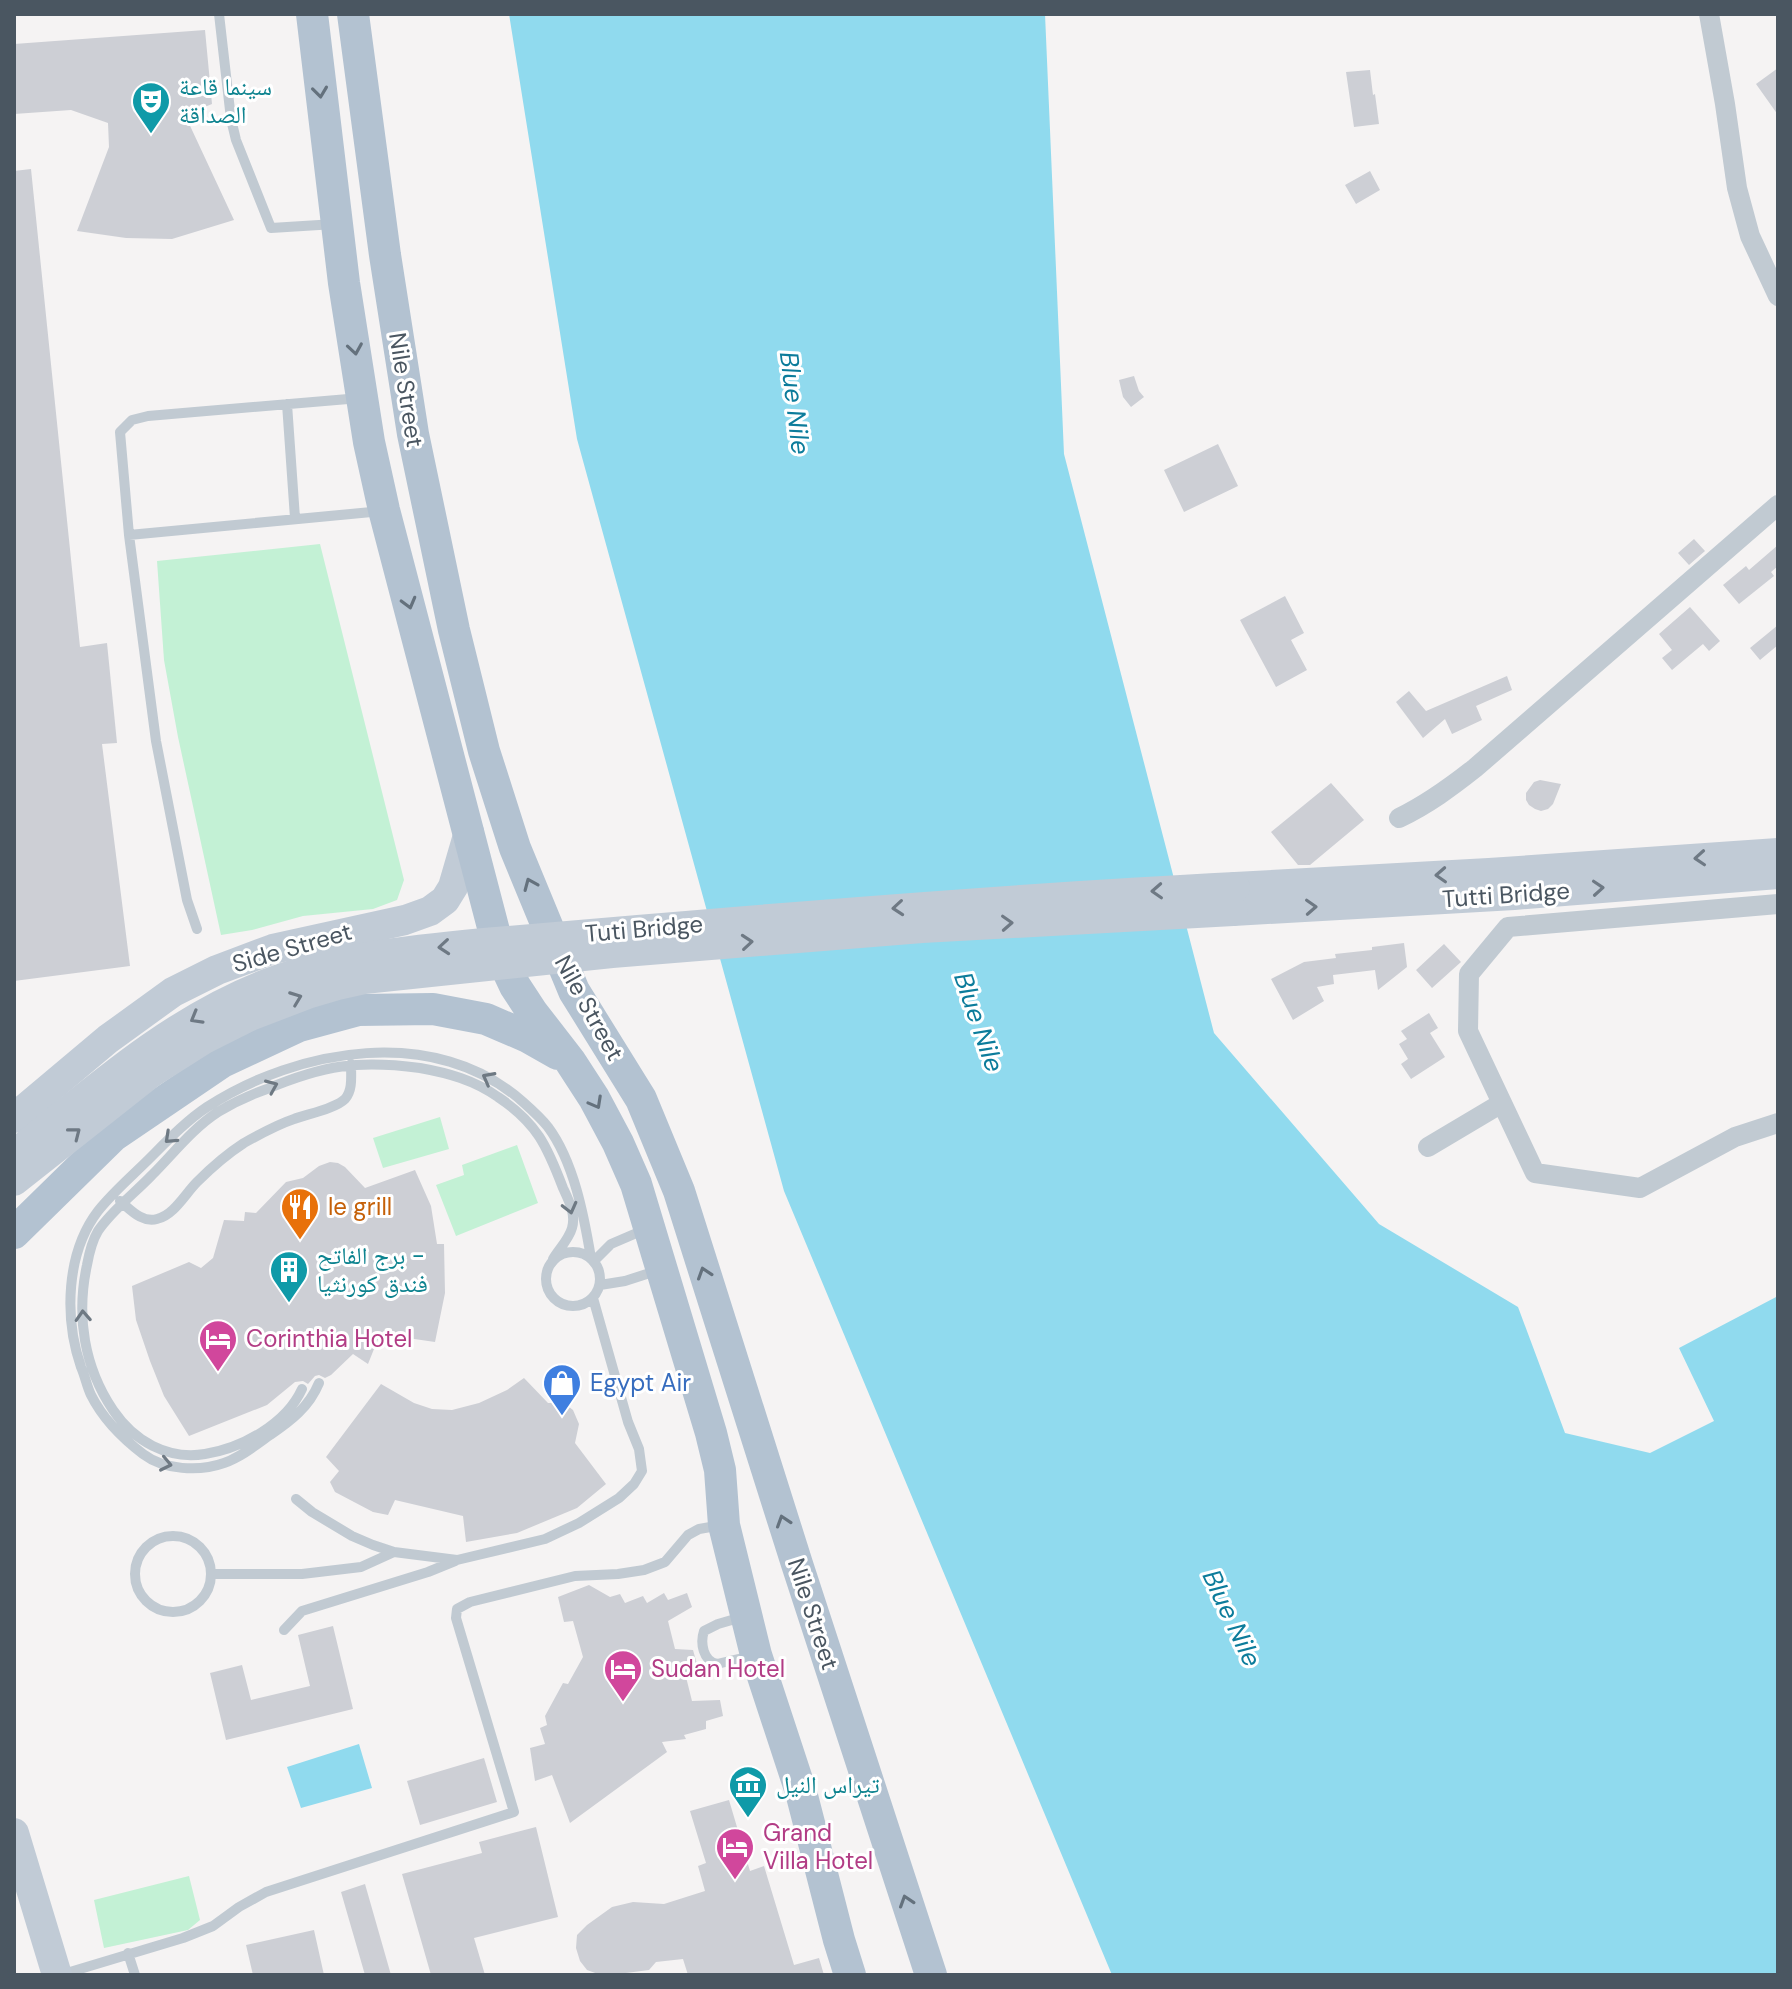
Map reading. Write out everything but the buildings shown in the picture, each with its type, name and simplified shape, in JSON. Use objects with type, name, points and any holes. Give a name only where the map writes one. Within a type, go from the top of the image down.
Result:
[{"type":"main road","name":"Nile Street","points":[[312,14],[344,283],[369,442],[500,954],[515,986],[594,1098],[636,1184],[720,1470],[724,1525],[756,1655],[801,1792],[850,1975]]},
{"type":"main road","name":"Nile Street","points":[[353,14],[385,255],[413,434],[454,630],[484,751],[515,848],[574,991],[641,1099],[679,1191],[931,1975]]},
{"type":"main road","points":[[369,442],[413,434]]},
{"type":"main road","points":[[14,1233],[113,1136],[222,1062],[299,1026],[358,1010],[433,1009],[486,1019],[528,1037],[570,1061]]},
{"type":"street","points":[[1709,14],[1737,188],[1750,236],[1778,296]]},
{"type":"street","points":[[1399,818],[1440,796],[1475,768],[1778,505]]},
{"type":"street","name":"Side Street","points":[[14,1118],[108,1039],[173,992],[217,970],[273,949],[405,920],[430,911],[445,900],[453,887],[469,832]]},
{"type":"street","name":"Tuti Bridge","points":[[14,1155],[146,1050],[216,1006],[306,970],[348,960],[468,945],[1078,895],[1489,873],[1778,853]]},
{"type":"street","name":"Tuti Bridge","points":[[14,1181],[152,1072],[204,1039],[250,1016],[310,993],[364,979],[612,953],[922,928],[1514,895],[1778,874]]},
{"type":"street","points":[[1778,904],[1508,927],[1469,974],[1468,1031],[1535,1173],[1640,1188],[1735,1137],[1778,1123]]},
{"type":"street","points":[[1428,1147],[1502,1103]]},
{"type":"street","points":[[14,1833],[59,1975]]},
{"type":"lane","points":[[219,14],[234,130],[271,228],[337,223]]},
{"type":"lane","points":[[197,929],[187,900],[156,741],[129,535],[120,432],[132,420],[148,416],[362,397]]},
{"type":"lane","points":[[287,404],[295,518]]},
{"type":"lane","points":[[129,535],[384,510]]},
{"type":"lane","points":[[302,1389],[288,1411],[241,1443],[209,1454],[180,1455],[146,1444],[125,1425],[106,1399],[95,1379],[84,1336],[84,1277],[99,1230],[185,1140],[216,1113],[258,1092],[301,1074],[351,1064],[396,1065],[430,1070],[465,1078],[496,1095],[522,1115],[548,1149],[572,1210],[572,1229],[547,1268],[547,1290],[563,1304],[584,1304],[593,1298],[600,1285],[600,1273],[593,1260],[581,1202],[550,1129],[507,1088],[472,1069],[398,1053],[334,1056],[285,1069],[206,1107],[96,1213],[82,1239],[73,1272],[72,1332],[91,1395],[128,1443],[153,1461],[176,1467],[204,1468],[224,1463],[245,1452],[300,1412],[313,1397],[319,1383]]},
{"type":"lane","points":[[113,1195],[147,1220],[168,1214],[195,1183],[242,1145],[271,1128],[342,1102],[350,1090],[351,1064]]},
{"type":"lane","points":[[593,1260],[611,1244],[649,1227]]},
{"type":"lane","points":[[553,1259],[572,1251],[593,1260]]},
{"type":"lane","points":[[600,1285],[661,1270]]},
{"type":"lane","points":[[284,1630],[302,1611],[457,1560],[545,1539],[619,1498],[634,1484],[642,1471],[639,1449],[628,1422],[593,1298]]},
{"type":"lane","points":[[296,1499],[352,1536],[394,1552],[457,1560]]},
{"type":"lane","points":[[59,1975],[213,1926],[266,1892],[514,1812],[456,1618],[457,1609],[470,1602],[575,1576],[644,1570],[665,1562],[688,1535],[699,1529],[724,1525]]},
{"type":"lane","points":[[176,1536],[190,1540],[201,1548],[211,1574],[201,1600],[190,1608],[176,1612],[162,1611],[150,1604],[135,1581],[141,1554],[162,1537],[176,1536]]},
{"type":"lane","points":[[211,1574],[302,1574],[361,1567],[394,1552]]},
{"type":"lane","points":[[748,1615],[704,1631],[703,1649],[712,1664],[756,1655]]},
{"type":"lane","points":[[128,1953],[135,1975]]},
{"type":"green space","points":[[320,544],[404,880],[397,900],[373,909],[303,916],[221,935],[164,660],[157,561]]},
{"type":"green space","points":[[440,1117],[449,1149],[383,1168],[373,1138]]},
{"type":"green space","points":[[517,1145],[538,1203],[456,1236],[436,1185],[464,1175],[462,1165]]},
{"type":"green space","points":[[189,1876],[200,1920],[188,1930],[104,1948],[94,1900]]},
{"type":"water","name":"Blue Nile","points":[[509,14],[1045,14],[1064,454],[1214,1033],[1379,1224],[1518,1307],[1565,1433],[1650,1453],[1714,1421],[1679,1348],[1778,1296],[1778,1975],[1112,1975],[784,1191],[577,439]]},
{"type":"water","points":[[359,1744],[372,1788],[301,1808],[287,1767]]},
{"type":"place","name":"سينما قاعة الصداقة","points":[[151,135]]},
{"type":"place","name":"le grill","points":[[300,1241]]},
{"type":"place","name":"برج الفاتح - فندق كورنثيا","points":[[289,1304]]},
{"type":"place","name":"Corinthia Hotel","points":[[218,1373]]},
{"type":"place","name":"Egypt Air","points":[[562,1417]]},
{"type":"place","name":"Sudan Hotel","points":[[623,1703]]},
{"type":"place","name":"تيراس النيل","points":[[748,1819]]},
{"type":"place","name":"Grand Villa Hotel","points":[[735,1881]]}]
